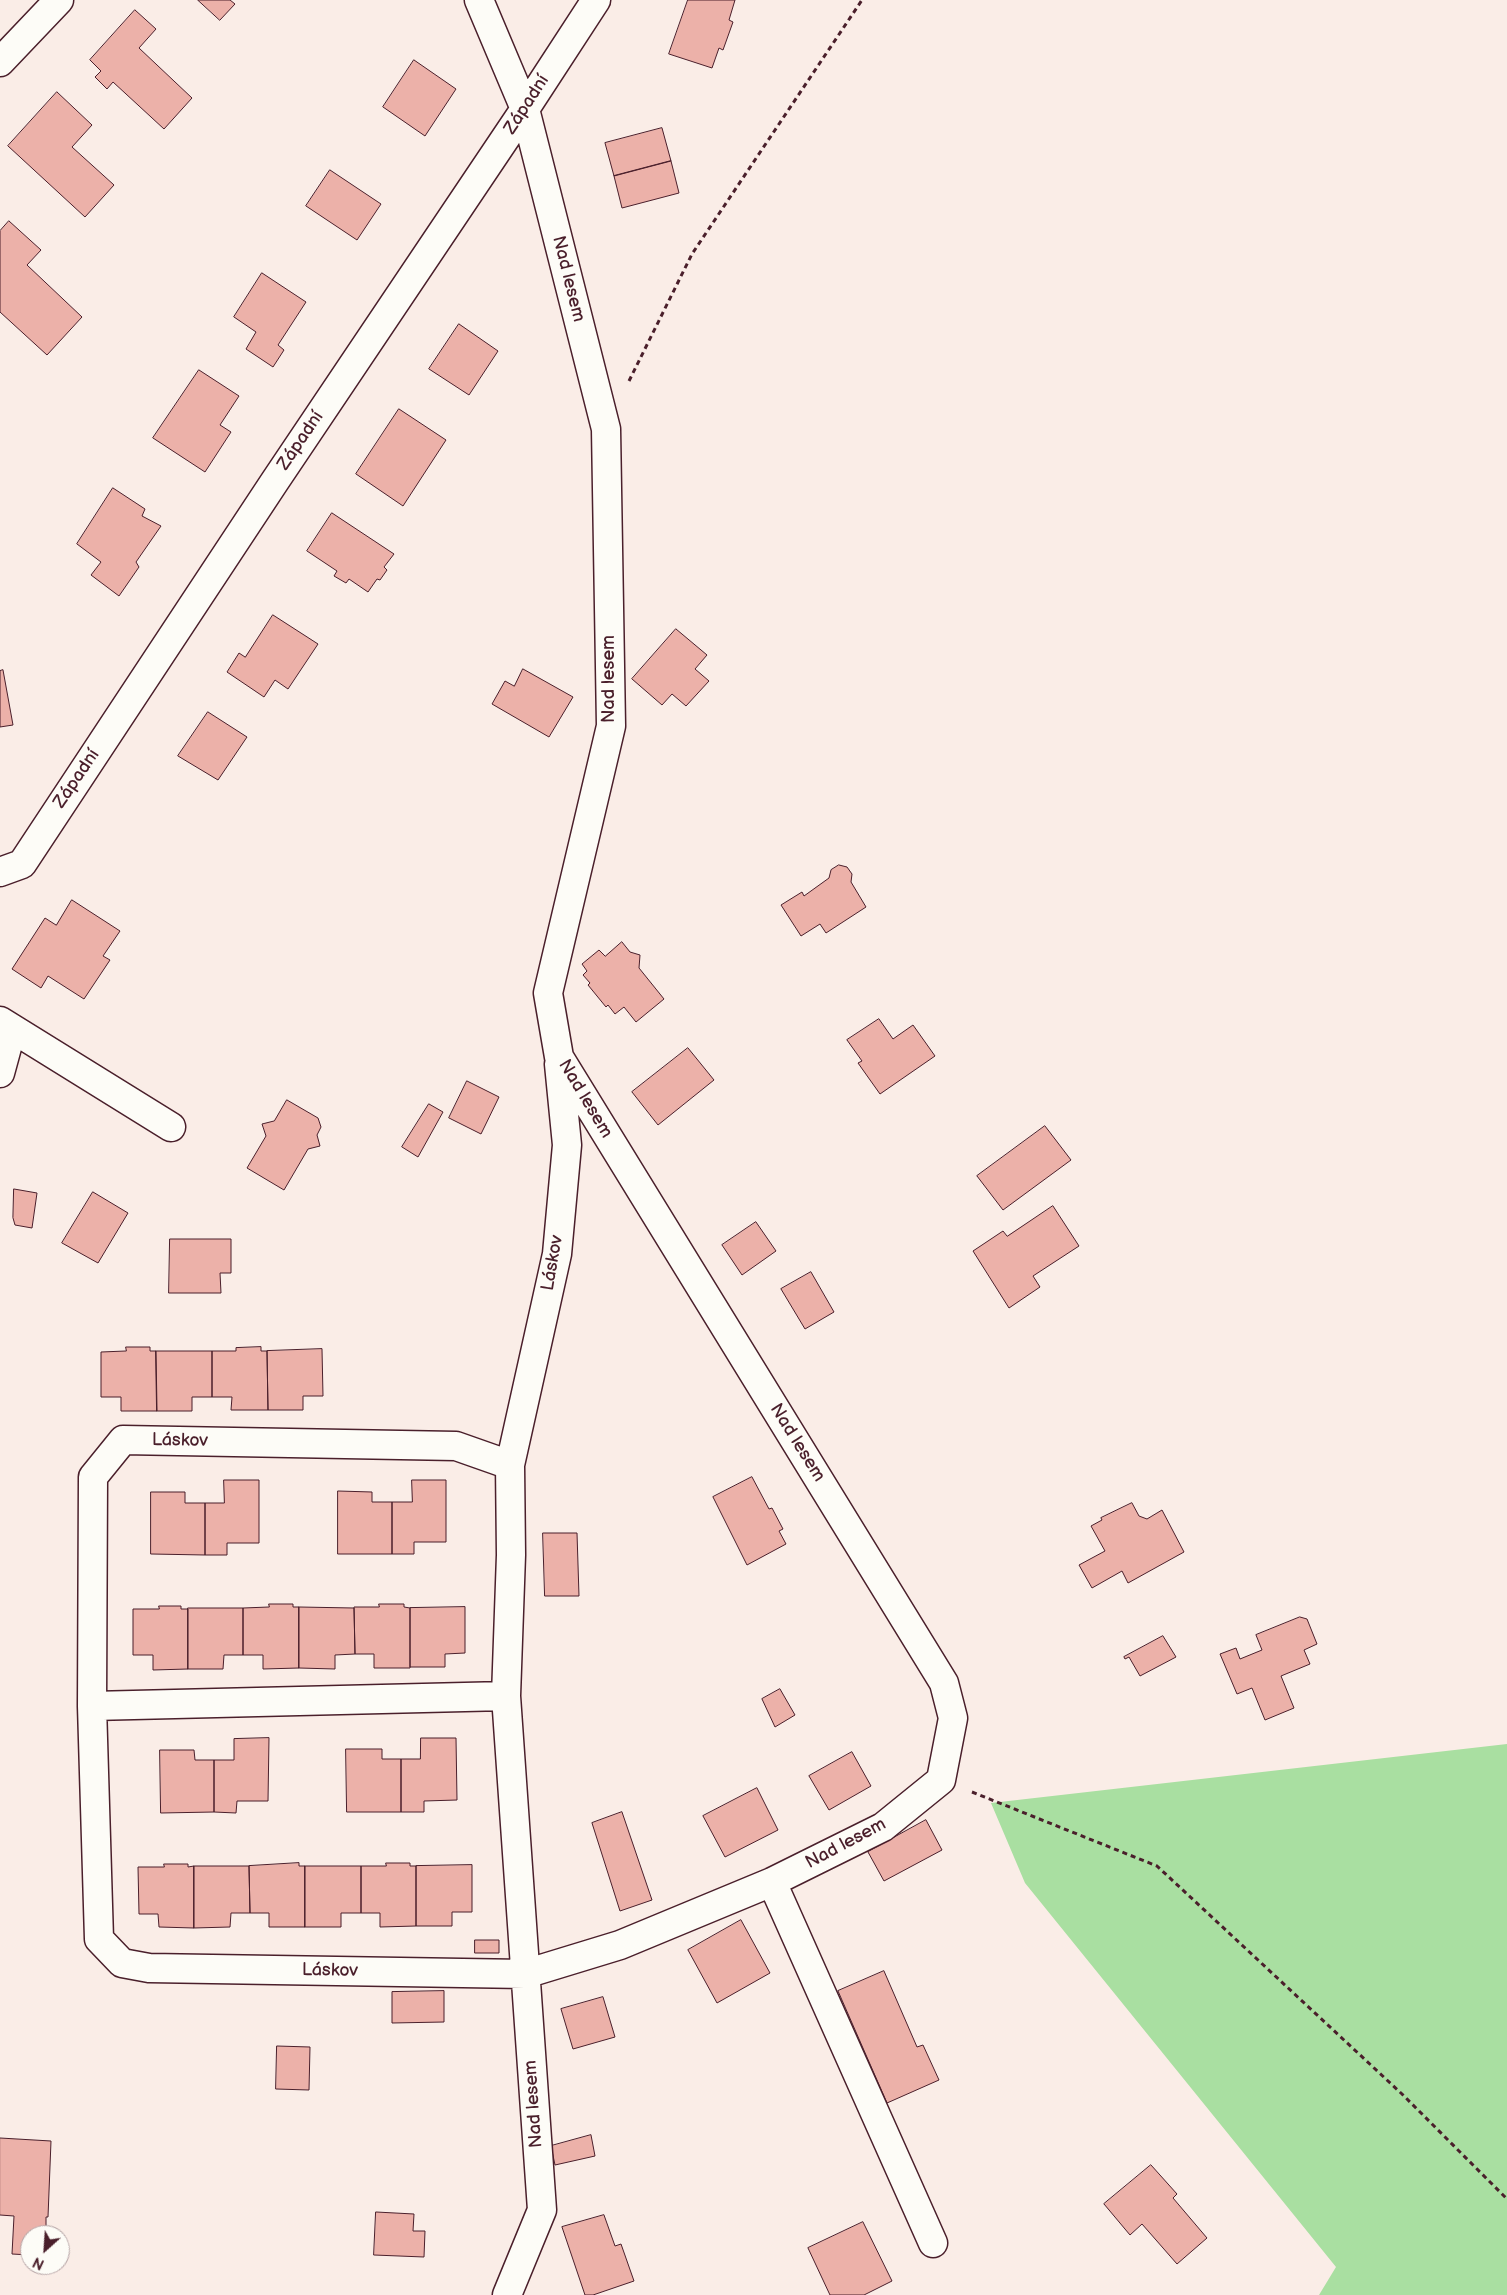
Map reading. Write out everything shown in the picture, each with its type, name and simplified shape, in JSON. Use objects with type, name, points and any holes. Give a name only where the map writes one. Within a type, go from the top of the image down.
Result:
[{"type":"street","points":[[0,62],[59,0]]},
{"type":"street","name":"Nad lesem","points":[[479,0],[526,108],[606,429],[611,726],[548,993],[559,1057],[944,1683],[953,1718],[941,1780],[883,1827],[772,1882],[620,1945],[525,1974],[542,2210],[510,2288]]},
{"type":"street","name":"Západní","points":[[0,872],[22,864],[269,489],[526,108],[596,0]]},
{"type":"street","points":[[0,1073],[6,1025],[171,1127]]},
{"type":"street","name":"Láskov","points":[[510,1465],[456,1446],[122,1440],[93,1477],[92,1706],[99,1939],[122,1963],[149,1968],[525,1974],[506,1696],[511,1555],[510,1465],[557,1254],[567,1144],[559,1057]]},
{"type":"street","points":[[92,1706],[506,1696]]},
{"type":"street","points":[[772,1882],[933,2244]]},
{"type":"path","points":[[606,429],[692,254],[862,0]]},
{"type":"path","points":[[941,1780],[1157,1866],[1402,2094],[1507,2199]]},
{"type":"green space","points":[[1507,1744],[1507,2295],[1319,2295],[1336,2267],[1025,1883],[991,1803]]},
{"type":"building","points":[[198,0],[230,0],[235,4],[220,20]]},
{"type":"building","points":[[688,0],[735,0],[729,20],[733,22],[723,50],[719,48],[712,68],[669,54]]},
{"type":"building","points":[[135,10],[156,29],[139,48],[192,98],[164,129],[113,82],[107,89],[95,77],[101,71],[90,60]]},
{"type":"building","points":[[414,60],[456,89],[425,136],[383,107]]},
{"type":"building","points":[[57,92],[92,125],[72,147],[114,185],[85,217],[8,146]]},
{"type":"building","points":[[662,128],[671,161],[614,176],[605,143]]},
{"type":"building","points":[[671,161],[679,193],[622,208],[614,176]]},
{"type":"building","points":[[330,170],[381,204],[357,240],[306,206]]},
{"type":"building","points":[[9,221],[41,250],[27,265],[82,317],[47,355],[0,312],[0,231]]},
{"type":"building","points":[[262,273],[306,302],[278,345],[284,350],[273,367],[246,349],[256,332],[234,317]]},
{"type":"building","points":[[459,324],[498,351],[469,395],[429,369]]},
{"type":"building","points":[[199,370],[239,396],[220,425],[231,432],[205,472],[153,438]]},
{"type":"building","points":[[399,409],[446,440],[403,506],[356,474]]},
{"type":"building","points":[[113,488],[145,509],[142,516],[161,526],[136,562],[139,567],[119,596],[91,575],[101,562],[77,544]]},
{"type":"building","points":[[332,513],[394,554],[384,567],[387,570],[380,580],[377,579],[368,592],[349,579],[346,583],[334,576],[337,571],[307,551]]},
{"type":"building","points":[[273,615],[318,644],[288,689],[275,680],[264,697],[227,672],[239,653],[245,657]]},
{"type":"building","points":[[676,629],[707,655],[695,669],[709,681],[686,706],[672,694],[662,705],[632,679]]},
{"type":"building","points":[[523,669],[573,697],[549,737],[492,704],[505,681],[514,686]]},
{"type":"building","points":[[3,670],[13,725],[0,727],[0,671]]},
{"type":"building","points":[[208,712],[247,737],[218,780],[178,756]]},
{"type":"building","points":[[839,865],[847,867],[852,874],[851,882],[866,907],[826,933],[820,924],[801,936],[781,905],[802,892],[804,896],[829,878],[831,870]]},
{"type":"building","points":[[72,900],[120,931],[103,956],[110,960],[84,999],[48,976],[41,988],[12,969],[45,918],[56,925]]},
{"type":"building","points":[[622,942],[630,952],[640,955],[639,968],[664,999],[636,1022],[624,1007],[615,1014],[608,1005],[606,1007],[588,985],[590,983],[583,975],[587,971],[582,964],[599,950],[605,956]]},
{"type":"building","points":[[879,1019],[893,1039],[913,1025],[935,1056],[880,1094],[858,1063],[862,1061],[847,1040]]},
{"type":"building","points":[[688,1048],[714,1080],[658,1125],[632,1092]]},
{"type":"building","points":[[467,1081],[499,1097],[481,1134],[449,1118]]},
{"type":"building","points":[[287,1100],[318,1118],[321,1127],[317,1135],[320,1146],[308,1149],[284,1190],[247,1168],[266,1136],[262,1124],[274,1121]]},
{"type":"building","points":[[429,1104],[443,1112],[418,1157],[402,1147]]},
{"type":"building","points":[[1045,1126],[1071,1160],[1003,1210],[977,1176]]},
{"type":"building","points":[[14,1189],[37,1193],[32,1228],[15,1225],[13,1218]]},
{"type":"building","points":[[93,1192],[128,1213],[98,1263],[62,1243]]},
{"type":"building","points":[[1053,1206],[1079,1246],[1033,1276],[1040,1287],[1009,1308],[973,1251],[1003,1231],[1007,1236]]},
{"type":"building","points":[[756,1222],[776,1251],[742,1275],[722,1245]]},
{"type":"building","points":[[170,1239],[231,1239],[231,1273],[220,1273],[221,1293],[169,1293]]},
{"type":"building","points":[[811,1272],[834,1312],[805,1329],[781,1289]]},
{"type":"building","points":[[126,1347],[150,1347],[150,1351],[156,1351],[157,1411],[121,1411],[121,1397],[101,1397],[101,1352],[126,1351]]},
{"type":"building","points":[[261,1347],[261,1351],[267,1351],[268,1410],[231,1410],[232,1397],[212,1397],[212,1351],[236,1351],[236,1348]]},
{"type":"building","points":[[322,1349],[323,1396],[303,1396],[303,1410],[268,1410],[267,1351]]},
{"type":"building","points":[[156,1351],[212,1351],[212,1397],[192,1397],[192,1411],[157,1411]]},
{"type":"building","points":[[752,1477],[769,1509],[772,1508],[783,1529],[779,1531],[786,1544],[747,1565],[713,1497]]},
{"type":"building","points":[[224,1480],[259,1480],[259,1543],[227,1543],[227,1555],[205,1555],[205,1503],[224,1503]]},
{"type":"building","points":[[412,1480],[446,1480],[446,1542],[414,1542],[414,1554],[392,1554],[392,1502],[412,1502]]},
{"type":"building","points":[[338,1491],[372,1492],[372,1502],[392,1502],[392,1554],[338,1554]]},
{"type":"building","points":[[151,1492],[185,1492],[185,1503],[205,1503],[205,1555],[151,1554]]},
{"type":"building","points":[[1132,1503],[1139,1516],[1147,1519],[1162,1510],[1184,1552],[1128,1583],[1122,1571],[1092,1588],[1079,1565],[1105,1551],[1091,1526],[1102,1520],[1101,1518]]},
{"type":"building","points":[[543,1533],[577,1533],[579,1596],[545,1596]]},
{"type":"building","points":[[269,1604],[293,1604],[293,1607],[299,1607],[299,1668],[263,1669],[263,1655],[243,1655],[243,1608],[269,1607]]},
{"type":"building","points":[[379,1604],[404,1604],[404,1607],[410,1608],[410,1668],[374,1668],[374,1654],[355,1654],[354,1607],[379,1607]]},
{"type":"building","points":[[159,1606],[181,1606],[181,1609],[188,1609],[188,1669],[153,1670],[153,1655],[133,1655],[133,1609],[159,1609]]},
{"type":"building","points":[[299,1607],[354,1608],[355,1654],[335,1655],[335,1669],[299,1668]]},
{"type":"building","points":[[465,1607],[465,1653],[445,1654],[445,1667],[410,1667],[410,1608]]},
{"type":"building","points":[[188,1608],[243,1608],[243,1655],[224,1655],[223,1669],[188,1669]]},
{"type":"building","points":[[1300,1617],[1307,1619],[1317,1644],[1304,1650],[1310,1664],[1281,1676],[1294,1708],[1265,1720],[1252,1688],[1237,1694],[1220,1654],[1236,1648],[1240,1659],[1262,1650],[1256,1635]]},
{"type":"building","points":[[1163,1636],[1176,1657],[1140,1676],[1129,1657],[1125,1659],[1124,1657]]},
{"type":"building","points":[[780,1689],[795,1715],[775,1727],[762,1699]]},
{"type":"building","points":[[269,1738],[268,1801],[237,1801],[236,1813],[214,1812],[214,1760],[234,1760],[234,1739]]},
{"type":"building","points":[[421,1738],[456,1738],[457,1800],[424,1801],[424,1812],[401,1812],[401,1759],[420,1759]]},
{"type":"building","points":[[346,1749],[382,1749],[382,1759],[401,1759],[401,1812],[347,1812]]},
{"type":"building","points":[[160,1750],[194,1750],[195,1760],[214,1760],[214,1812],[161,1813]]},
{"type":"building","points":[[852,1752],[871,1786],[829,1810],[809,1776]]},
{"type":"building","points":[[757,1788],[778,1830],[725,1857],[703,1816]]},
{"type":"building","points":[[622,1812],[652,1900],[620,1911],[592,1823]]},
{"type":"building","points":[[926,1820],[942,1850],[884,1881],[868,1852]]},
{"type":"building","points":[[299,1863],[299,1866],[305,1866],[305,1927],[269,1927],[269,1913],[250,1913],[249,1866]]},
{"type":"building","points":[[386,1863],[410,1863],[410,1866],[416,1866],[416,1926],[380,1927],[380,1913],[361,1913],[361,1866],[386,1866]]},
{"type":"building","points":[[164,1864],[188,1864],[188,1867],[194,1866],[194,1928],[159,1927],[158,1914],[139,1914],[138,1867],[164,1867]]},
{"type":"building","points":[[472,1865],[472,1912],[452,1912],[452,1926],[416,1926],[416,1866]]},
{"type":"building","points":[[194,1866],[249,1866],[250,1913],[231,1913],[230,1927],[194,1928]]},
{"type":"building","points":[[305,1866],[361,1866],[361,1913],[341,1913],[341,1927],[305,1927]]},
{"type":"building","points":[[741,1920],[770,1973],[717,2003],[688,1950]]},
{"type":"building","points":[[475,1940],[499,1940],[499,1953],[475,1953]]},
{"type":"building","points":[[884,1971],[917,2047],[923,2045],[939,2080],[887,2103],[838,1991]]},
{"type":"building","points":[[444,1991],[444,2022],[392,2023],[392,1992]]},
{"type":"building","points":[[603,1997],[615,2037],[573,2049],[561,2009]]},
{"type":"building","points":[[277,2046],[310,2047],[309,2090],[276,2089]]},
{"type":"building","points":[[591,2135],[595,2156],[555,2165],[551,2146]]},
{"type":"building","points":[[0,2138],[51,2141],[48,2217],[46,2217],[46,2225],[20,2225],[20,2254],[12,2254],[14,2216],[0,2215]]},
{"type":"building","points":[[1151,2165],[1177,2194],[1173,2198],[1207,2238],[1177,2264],[1142,2224],[1130,2235],[1104,2204]]},
{"type":"building","points":[[376,2212],[414,2214],[413,2231],[425,2231],[424,2257],[374,2255]]},
{"type":"building","points":[[604,2215],[615,2246],[621,2244],[634,2281],[593,2295],[585,2295],[562,2227]]},
{"type":"building","points":[[863,2222],[892,2281],[864,2295],[830,2295],[808,2248]]}]
